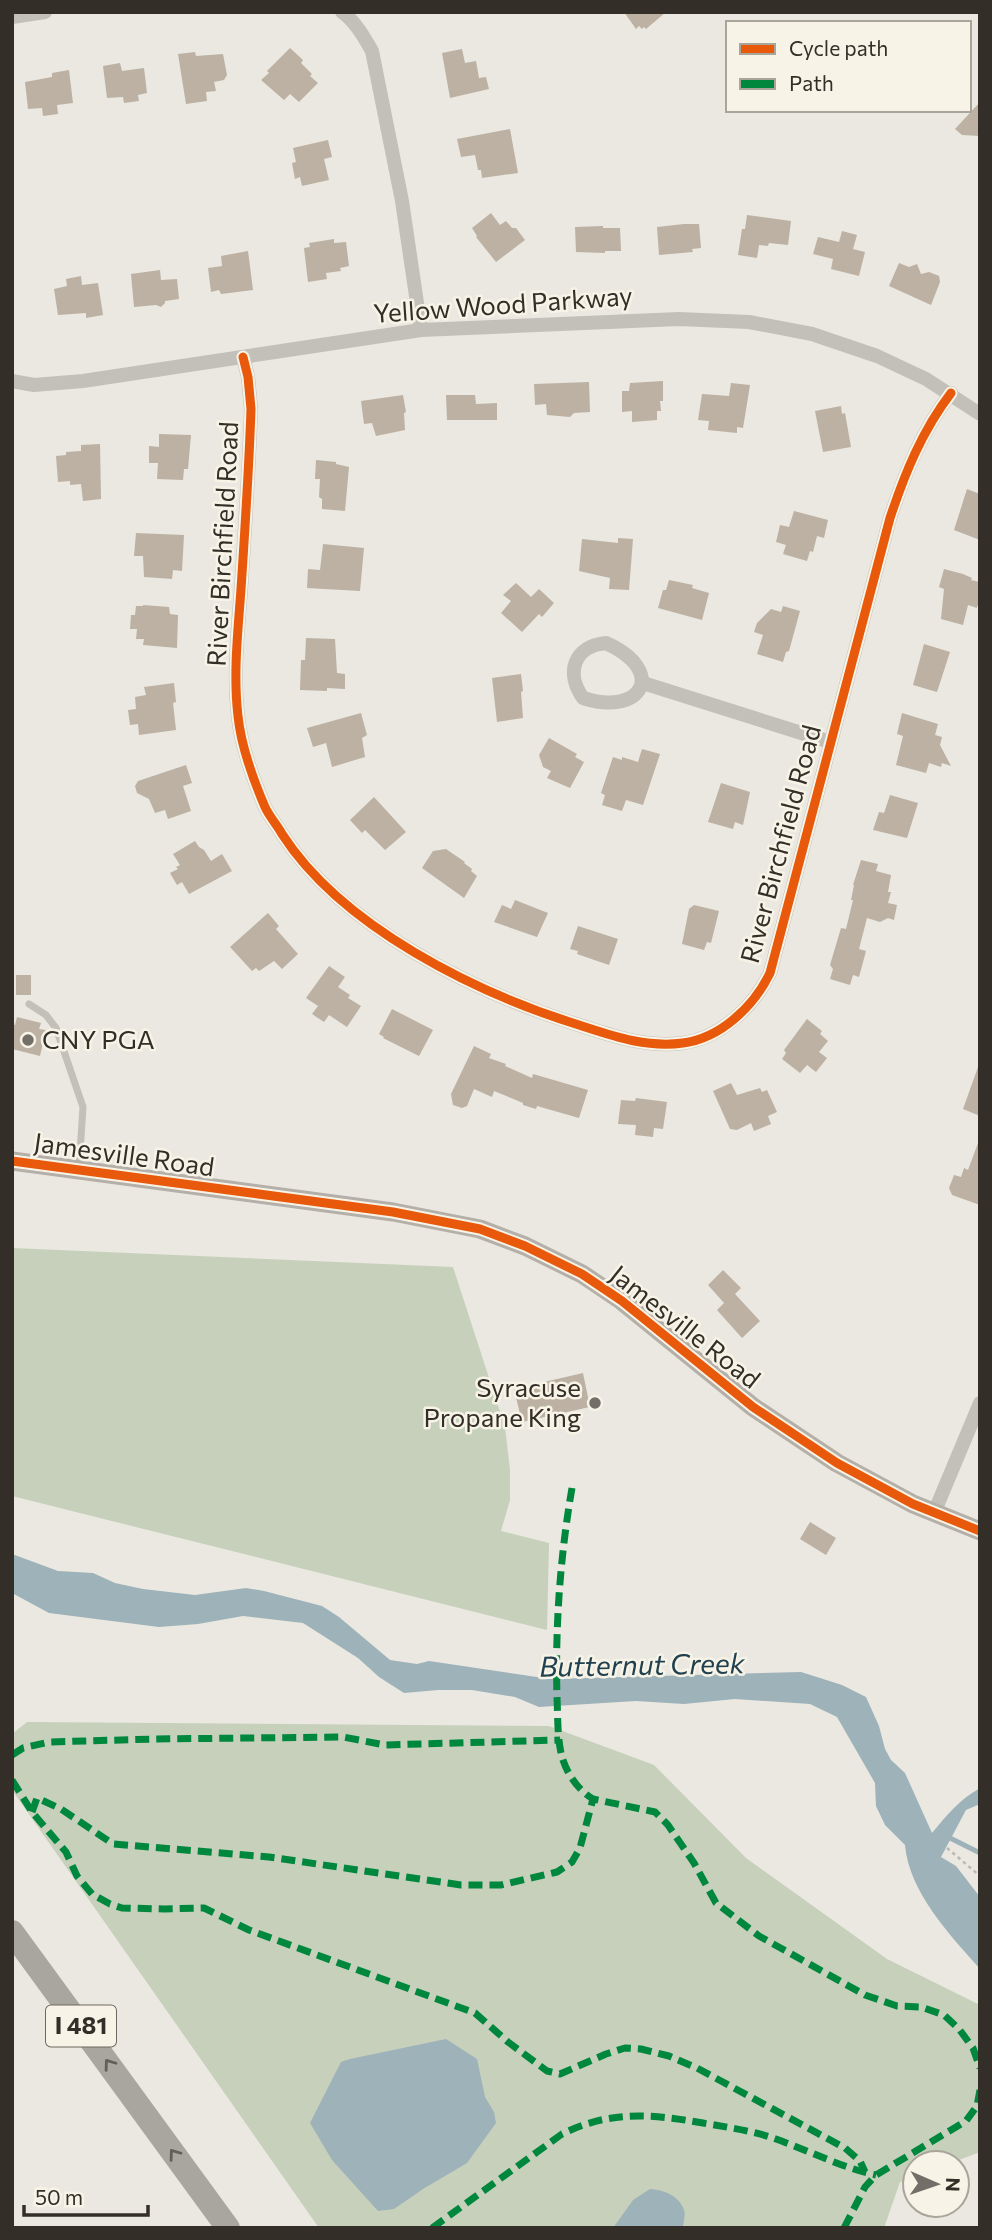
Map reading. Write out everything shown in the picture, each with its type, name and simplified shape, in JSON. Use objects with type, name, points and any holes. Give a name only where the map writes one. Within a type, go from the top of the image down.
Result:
[{"type":"highway","name":"I 481","points":[[12,1933],[228,2228]]},
{"type":"street","points":[[12,17],[45,12]]},
{"type":"street","points":[[342,12],[364,36],[372,51],[402,201],[421,330]]},
{"type":"street","name":"Yellow Wood Parkway","points":[[12,381],[34,384],[83,381],[421,330],[679,319],[749,322],[812,334],[877,356],[926,379],[980,414]]},
{"type":"street","name":"River Birchfield Road","points":[[243,357],[251,410],[237,647],[238,715],[243,745],[266,809],[292,849],[347,905],[426,958],[471,983],[552,1017],[623,1039],[653,1044],[684,1043],[711,1034],[735,1019],[761,991],[770,973],[890,518],[907,467],[936,413],[951,393]]},
{"type":"street","points":[[606,643],[624,651],[640,671],[643,683],[641,690],[631,698],[598,703],[583,698],[575,687],[574,668],[581,652],[592,644],[606,643]]},
{"type":"street","points":[[643,683],[830,743]]},
{"type":"street","name":"Jamesville Road","points":[[12,1161],[393,1212],[480,1229],[525,1246],[582,1274],[622,1301],[753,1407],[827,1456],[913,1504],[980,1531]]},
{"type":"street","points":[[934,1513],[980,1403]]},
{"type":"lane","points":[[29,1004],[46,1015],[56,1028],[83,1107],[78,1170]]},
{"type":"path","points":[[947,1848],[980,1876]]},
{"type":"green space","points":[[12,1248],[453,1267],[505,1427],[510,1500],[501,1531],[549,1543],[547,1630],[12,1496]]},
{"type":"green space","points":[[27,1722],[549,1726],[654,1765],[746,1858],[887,1959],[980,2005],[980,2152],[971,2155],[971,2149],[901,2149],[901,2182],[884,2228],[319,2228],[12,1790],[12,1734]]},
{"type":"water","points":[[12,1554],[58,1571],[93,1573],[115,1583],[143,1589],[195,1595],[246,1588],[322,1606],[390,1660],[417,1664],[429,1661],[550,1679],[801,1672],[842,1685],[866,1697],[879,1726],[885,1749],[891,1760],[905,1773],[932,1833],[948,1814],[980,1788],[980,1804],[966,1810],[941,1857],[956,1866],[980,1897],[980,1969],[944,1927],[923,1896],[908,1862],[905,1845],[885,1825],[876,1806],[875,1783],[837,1717],[810,1704],[735,1699],[684,1704],[636,1701],[539,1707],[515,1697],[472,1690],[404,1693],[379,1677],[358,1658],[303,1623],[243,1616],[159,1627],[49,1613],[12,1593]]},
{"type":"water","points":[[446,2039],[477,2059],[485,2097],[494,2112],[496,2123],[467,2163],[394,2209],[378,2211],[332,2160],[310,2123],[341,2062]]},
{"type":"water","points":[[650,2189],[665,2192],[682,2205],[685,2212],[683,2228],[613,2228],[633,2200]]},
{"type":"building","points":[[624,12],[666,12],[646,29],[639,26],[636,29]]},
{"type":"building","points":[[290,48],[303,60],[301,63],[318,83],[299,102],[290,94],[284,100],[261,80]]},
{"type":"building","points":[[462,49],[465,63],[476,61],[479,78],[486,77],[489,89],[450,98],[442,53]]},
{"type":"building","points":[[195,52],[196,56],[223,54],[227,75],[224,80],[214,82],[216,91],[206,92],[207,101],[186,104],[178,54]]},
{"type":"building","points":[[120,63],[122,71],[144,68],[147,93],[138,95],[139,101],[124,103],[123,97],[107,98],[103,66]]},
{"type":"building","points":[[69,70],[73,103],[57,105],[58,114],[43,116],[42,108],[28,109],[25,82],[52,77],[52,73]]},
{"type":"building","points":[[980,102],[980,136],[962,135],[955,129]]},
{"type":"building","points":[[510,129],[518,173],[482,178],[475,155],[461,157],[457,139]]},
{"type":"building","points":[[328,140],[332,157],[324,159],[329,180],[302,186],[300,177],[295,179],[293,148]]},
{"type":"building","points":[[491,213],[500,225],[506,221],[512,228],[516,228],[525,240],[496,262],[472,228]]},
{"type":"building","points":[[747,215],[791,221],[788,245],[759,245],[757,258],[738,255]]},
{"type":"building","points":[[699,224],[701,248],[692,249],[693,252],[659,255],[657,227]]},
{"type":"building","points":[[575,227],[620,228],[621,251],[576,252]]},
{"type":"building","points":[[842,231],[857,235],[853,249],[865,252],[859,276],[831,269],[833,259],[813,254],[818,237],[839,242]]},
{"type":"building","points":[[334,239],[334,243],[346,242],[349,266],[340,268],[341,271],[326,273],[327,279],[308,282],[304,248],[310,247],[309,243]]},
{"type":"building","points":[[248,251],[253,290],[221,294],[219,290],[211,292],[208,268],[222,266],[221,256]]},
{"type":"building","points":[[899,263],[909,267],[917,264],[921,274],[929,272],[939,276],[940,282],[931,305],[889,286]]},
{"type":"building","points":[[160,270],[161,280],[177,279],[179,299],[165,301],[161,307],[134,307],[131,274]]},
{"type":"building","points":[[81,276],[82,285],[98,283],[103,315],[86,318],[86,313],[58,315],[54,289],[67,286],[66,279]]},
{"type":"building","points":[[663,381],[663,401],[660,401],[661,411],[657,411],[657,420],[632,422],[632,411],[622,412],[622,391],[629,391],[630,383]]},
{"type":"building","points":[[589,382],[590,412],[574,413],[570,417],[547,415],[546,404],[535,405],[534,384]]},
{"type":"building","points":[[731,383],[750,385],[743,428],[737,427],[737,433],[708,430],[709,421],[698,420],[702,394],[729,396]]},
{"type":"building","points":[[403,395],[405,430],[376,436],[372,423],[364,424],[361,401]]},
{"type":"building","points":[[446,395],[475,395],[476,404],[497,403],[497,420],[447,420]]},
{"type":"building","points":[[841,406],[842,414],[845,413],[851,447],[823,452],[815,411]]},
{"type":"building","points":[[159,434],[191,435],[188,469],[184,469],[183,480],[157,479],[158,463],[149,463],[149,446],[159,447]]},
{"type":"building","points":[[100,444],[101,499],[83,501],[81,484],[58,482],[56,456],[81,451],[81,445]]},
{"type":"building","points":[[316,460],[336,462],[349,467],[345,511],[322,509],[322,499],[319,497],[320,479],[315,479]]},
{"type":"building","points":[[967,489],[980,494],[980,540],[954,530]]},
{"type":"building","points":[[794,511],[828,520],[824,538],[817,536],[813,552],[810,551],[807,561],[783,554],[786,545],[776,542],[780,525],[789,527]]},
{"type":"building","points":[[136,533],[184,535],[182,571],[173,570],[172,579],[144,577],[143,556],[134,556]]},
{"type":"building","points":[[618,538],[633,539],[629,590],[609,589],[610,578],[579,571],[582,539],[618,543]]},
{"type":"building","points":[[323,544],[364,548],[360,591],[307,588],[308,569],[320,570]]},
{"type":"building","points":[[944,569],[980,582],[980,606],[977,608],[968,605],[963,625],[941,619],[944,589],[939,587]]},
{"type":"building","points":[[669,580],[693,585],[692,588],[709,593],[702,620],[658,608]]},
{"type":"building","points":[[516,583],[531,597],[539,589],[554,603],[542,617],[539,614],[522,632],[501,613],[511,601],[503,595]]},
{"type":"building","points":[[136,606],[169,607],[170,614],[178,615],[177,648],[143,645],[144,639],[136,639],[137,629],[130,629],[131,615],[135,615]]},
{"type":"building","points":[[783,606],[800,611],[789,651],[786,652],[783,662],[757,654],[763,635],[754,632],[757,623],[771,609],[781,612]]},
{"type":"building","points":[[306,638],[335,639],[337,673],[345,674],[345,689],[300,690],[301,660],[305,660]]},
{"type":"building","points":[[924,644],[950,652],[937,692],[913,685]]},
{"type":"building","points":[[521,674],[523,718],[497,722],[492,678]]},
{"type":"building","points":[[174,683],[176,730],[139,735],[138,724],[130,725],[128,710],[136,709],[135,697],[146,695],[144,687]]},
{"type":"building","points":[[361,713],[367,735],[362,738],[365,757],[332,767],[326,743],[313,747],[307,728]]},
{"type":"building","points":[[902,713],[938,724],[935,735],[942,737],[940,745],[951,766],[942,763],[941,767],[929,763],[926,773],[896,765],[903,736],[897,734]]},
{"type":"building","points":[[549,738],[577,754],[575,757],[584,762],[570,788],[547,778],[551,771],[543,767],[539,755]]},
{"type":"building","points":[[642,749],[660,754],[643,805],[626,800],[622,811],[602,805],[605,795],[601,793],[613,757],[638,762]]},
{"type":"building","points":[[186,765],[192,783],[183,786],[191,811],[168,819],[165,810],[155,813],[149,799],[137,793],[135,786],[138,781]]},
{"type":"building","points":[[721,783],[750,792],[743,825],[735,822],[733,829],[708,822]]},
{"type":"building","points":[[890,795],[918,803],[907,838],[873,830],[879,812],[884,813]]},
{"type":"building","points":[[374,797],[406,832],[385,850],[365,830],[362,833],[350,820]]},
{"type":"building","points":[[195,841],[211,861],[222,854],[232,871],[189,894],[182,882],[177,885],[170,873],[180,865],[173,854]]},
{"type":"building","points":[[446,849],[465,862],[477,876],[464,898],[422,868],[433,851]]},
{"type":"building","points":[[861,860],[878,864],[876,871],[891,875],[888,903],[897,905],[894,920],[888,918],[880,922],[867,918],[859,949],[866,951],[859,977],[853,975],[850,985],[830,979],[833,969],[830,965],[841,928],[846,929],[853,900],[853,885]]},
{"type":"building","points":[[515,900],[548,913],[537,937],[494,922],[502,905],[511,909]]},
{"type":"building","points":[[694,905],[719,911],[711,943],[707,942],[704,950],[682,944],[689,909]]},
{"type":"building","points":[[268,913],[279,926],[276,929],[298,954],[282,969],[274,961],[259,971],[256,968],[252,971],[230,947]]},
{"type":"building","points":[[578,926],[618,939],[609,965],[570,949]]},
{"type":"building","points":[[329,966],[345,977],[338,987],[350,995],[348,998],[361,1006],[347,1027],[329,1015],[324,1022],[312,1014],[318,1006],[306,998]]},
{"type":"building","points":[[16,975],[31,975],[31,995],[16,995]]},
{"type":"building","points":[[392,1009],[433,1030],[419,1056],[379,1034]]},
{"type":"building","name":"CNY PGA","points":[[17,1017],[41,1023],[39,1029],[46,1030],[40,1056],[12,1049],[12,1024],[15,1025]]},
{"type":"building","points":[[807,1019],[822,1031],[820,1034],[828,1041],[819,1052],[827,1058],[816,1072],[807,1065],[800,1073],[782,1059],[786,1053],[784,1050]]},
{"type":"building","points":[[474,1046],[491,1054],[489,1058],[532,1078],[533,1074],[588,1090],[579,1118],[537,1106],[536,1109],[523,1105],[494,1091],[492,1097],[474,1089],[467,1106],[462,1108],[453,1105],[451,1094]]},
{"type":"building","points":[[980,1067],[980,1116],[963,1109]]},
{"type":"building","points":[[731,1083],[737,1095],[760,1088],[762,1092],[767,1090],[777,1112],[768,1116],[771,1124],[754,1131],[751,1123],[737,1130],[730,1129],[713,1091]]},
{"type":"building","points":[[636,1098],[667,1102],[663,1129],[654,1128],[653,1137],[635,1135],[636,1125],[618,1124],[621,1100],[635,1101]]},
{"type":"building","points":[[978,1143],[980,1205],[952,1195],[949,1188],[954,1175],[961,1177],[964,1168],[968,1170]]},
{"type":"building","points":[[723,1270],[741,1288],[735,1294],[760,1321],[742,1338],[717,1310],[724,1303],[708,1285]]},
{"type":"building","points":[[583,1373],[590,1407],[522,1422],[514,1389]]},
{"type":"building","points":[[810,1522],[836,1538],[826,1555],[800,1539]]},
{"type":"waterway","points":[[945,1838],[980,1853]]},
{"type":"marked path","points":[[572,1488],[561,1566],[557,1672],[560,1750],[574,1781],[593,1799],[655,1812],[668,1825],[694,1863],[716,1903],[759,1936],[865,1995],[897,2006],[921,2007],[944,2015],[973,2048],[980,2068]]},
{"type":"marked path","points":[[12,1755],[23,1748],[49,1742],[156,1739],[343,1737],[385,1745],[560,1740]]},
{"type":"marked path","points":[[12,1780],[32,1812],[66,1852],[77,1876],[92,1894],[110,1904],[122,1908],[204,1908],[249,1930],[475,2013],[547,2071],[560,2074],[625,2048],[669,2056],[697,2068],[845,2148],[860,2161],[865,2172]]},
{"type":"marked path","points":[[32,1812],[37,1798],[61,1809],[113,1844],[269,1857],[461,1885],[501,1885],[557,1872],[572,1862],[580,1848],[593,1799]]},
{"type":"marked path","points":[[844,2228],[865,2187],[876,2175],[966,2121],[977,2106],[980,2090]]},
{"type":"marked path","points":[[432,2228],[562,2134],[580,2126],[614,2118],[648,2116],[745,2131],[770,2137],[876,2175]]},
{"type":"cycle path","points":[[243,357],[251,409],[236,684],[245,751],[269,814],[308,868],[339,899],[414,952],[498,995],[539,1011],[617,1037],[656,1044],[697,1040],[723,1027],[755,997],[770,973],[890,518],[915,453],[931,422],[951,393]]},
{"type":"cycle path","points":[[12,1161],[393,1212],[480,1229],[525,1246],[582,1274],[622,1301],[753,1407],[837,1463],[913,1504],[980,1531]]},
{"type":"place","name":"CNY PGA","points":[[28,1040]]},
{"type":"place","name":"Syracuse Propane King","points":[[595,1403]]},
{"type":"water label","name":"Butternut Creek","points":[[642,1665]]}]
